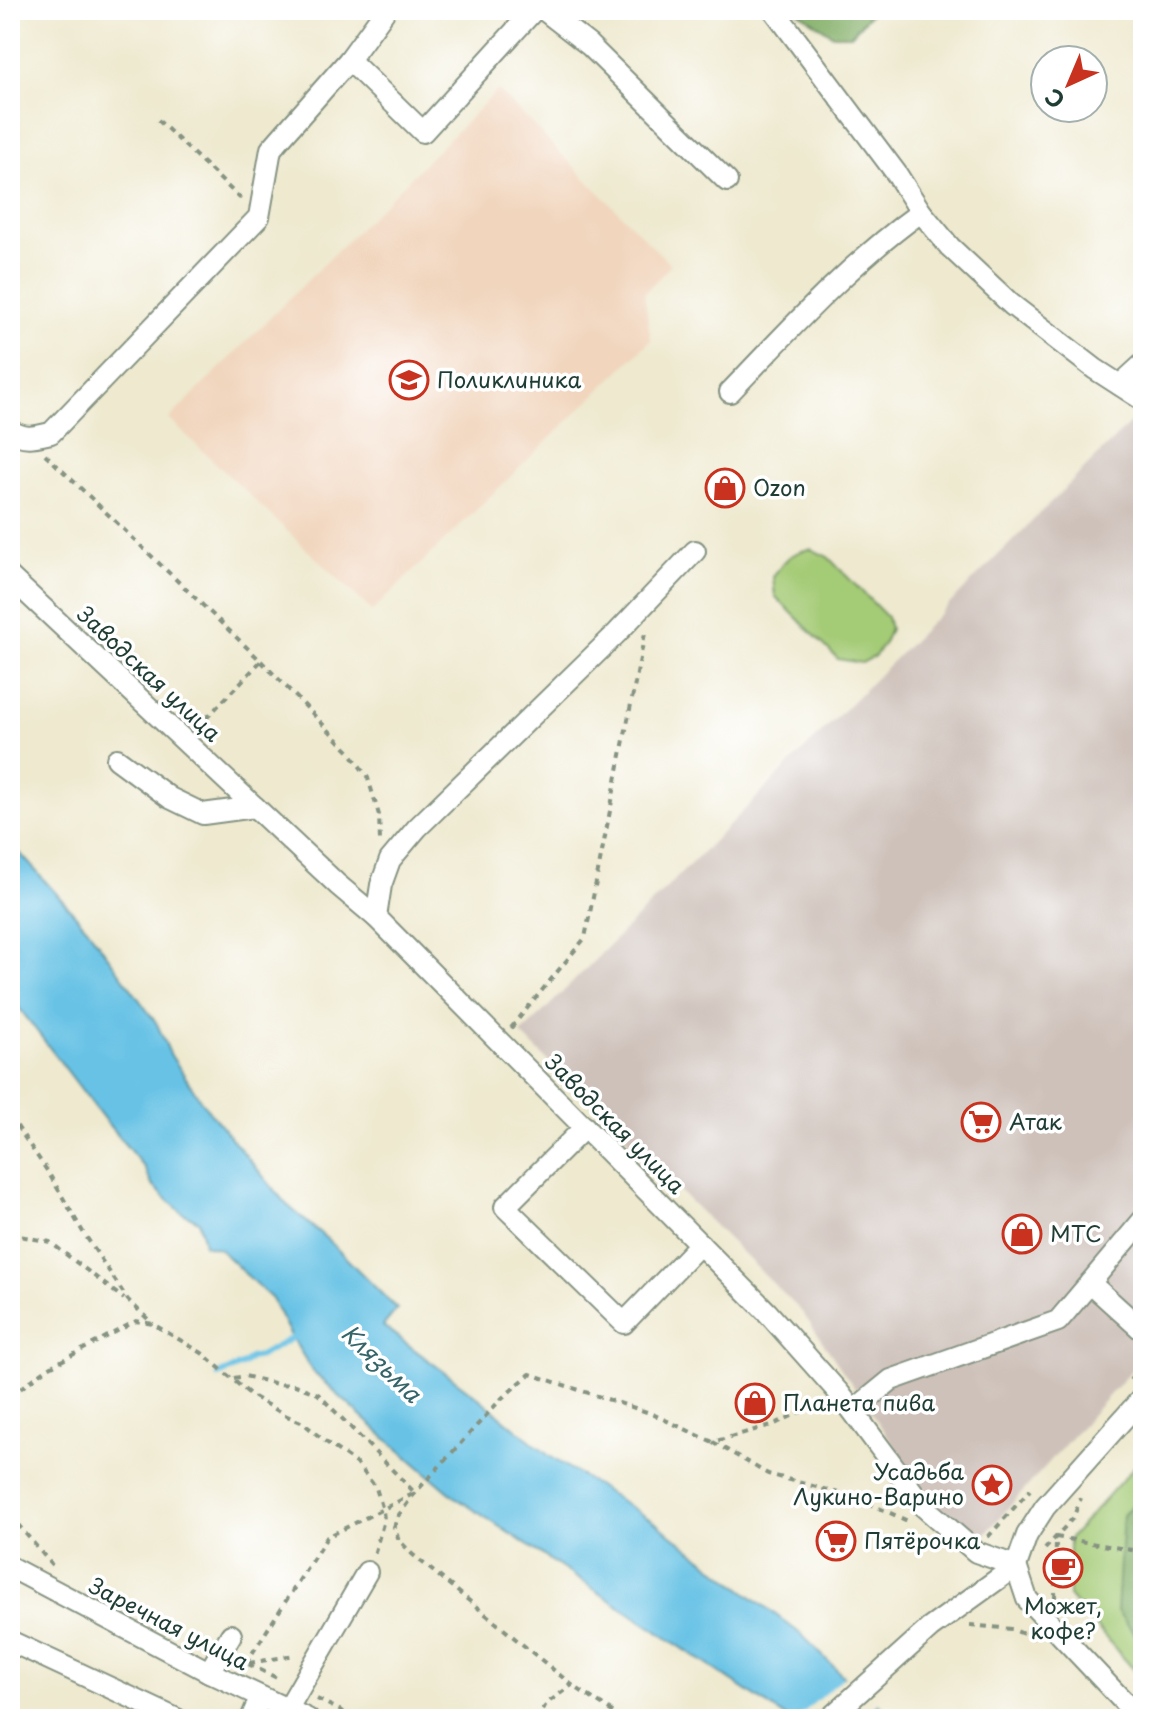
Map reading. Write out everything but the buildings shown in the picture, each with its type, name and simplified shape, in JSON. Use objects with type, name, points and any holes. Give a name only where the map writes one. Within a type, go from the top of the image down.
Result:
[{"type":"street","points":[[349,60],[423,132],[534,10]]},
{"type":"street","points":[[544,10],[589,45],[727,181]]},
{"type":"street","points":[[774,10],[896,173],[921,212],[950,247],[1012,305],[1095,369],[1143,400]]},
{"type":"street","points":[[18,433],[51,433],[259,217],[271,149],[349,60],[384,11]]},
{"type":"street","points":[[730,392],[805,313],[896,230],[921,212]]},
{"type":"street","points":[[1120,385],[1143,364]]},
{"type":"street","points":[[376,917],[381,885],[390,860],[408,839],[617,633],[695,551]]},
{"type":"street","name":"Заводская улица","points":[[10,577],[338,885],[376,917],[767,1312],[840,1394],[924,1507],[976,1552],[1016,1566]]},
{"type":"street","points":[[117,759],[170,798],[203,814],[255,807]]},
{"type":"street","points":[[585,1127],[505,1207],[624,1323],[700,1244]]},
{"type":"street","points":[[853,1411],[891,1380],[1058,1321],[1143,1220]]},
{"type":"street","points":[[1090,1283],[1143,1331]]},
{"type":"street","points":[[829,1719],[930,1628],[1016,1566],[1027,1535],[1045,1507],[1143,1397]]},
{"type":"street","points":[[1016,1566],[1027,1599],[1140,1719]]},
{"type":"street","name":"Заречная улица","points":[[10,1567],[209,1672],[308,1719]]},
{"type":"street","points":[[287,1710],[367,1572]]},
{"type":"street","points":[[10,1641],[177,1719]]},
{"type":"street","points":[[209,1672],[226,1643]]},
{"type":"street","points":[[251,1719],[260,1698]]},
{"type":"path","points":[[158,120],[259,217]]},
{"type":"path","points":[[18,433],[261,661],[350,752],[368,778],[379,815],[380,843]]},
{"type":"path","points":[[510,1030],[585,938],[653,595]]},
{"type":"path","points":[[185,741],[261,661]]},
{"type":"path","points":[[10,1116],[128,1300],[153,1324]]},
{"type":"path","points":[[10,1234],[50,1242],[153,1324],[202,1353],[252,1396],[303,1423],[358,1465],[376,1488],[384,1520],[367,1572]]},
{"type":"path","points":[[10,1394],[48,1368],[136,1321],[153,1324]]},
{"type":"path","points":[[1122,1389],[1143,1365]]},
{"type":"path","points":[[623,1719],[572,1685],[412,1554],[399,1540],[394,1527],[415,1493],[502,1398],[530,1374],[650,1413],[713,1442],[768,1474],[857,1498],[915,1524]]},
{"type":"path","points":[[232,1378],[245,1376],[295,1385],[318,1394],[415,1493]]},
{"type":"path","points":[[713,1442],[775,1424],[840,1394]]},
{"type":"path","points":[[987,1538],[1033,1488]]},
{"type":"path","points":[[246,1663],[327,1537],[415,1493]]},
{"type":"path","points":[[1039,1556],[1073,1518],[1082,1496]]},
{"type":"path","points":[[10,1515],[51,1565]]},
{"type":"path","points":[[1056,1537],[1143,1552]]},
{"type":"path","points":[[1046,1590],[1055,1600],[1056,1537]]},
{"type":"path","points":[[108,1593],[226,1643],[246,1663]]},
{"type":"path","points":[[959,1629],[970,1625],[1012,1629],[1046,1644]]},
{"type":"path","points":[[246,1663],[322,1650]]},
{"type":"path","points":[[534,1719],[550,1701],[572,1685]]},
{"type":"shaded area","name":"Поликлиника","points":[[498,90],[671,265],[644,293],[651,340],[372,611],[169,419]]},
{"type":"shaded area","points":[[1138,415],[1143,421],[1143,1357],[978,1542],[934,1503],[802,1312],[521,1034]]},
{"type":"green space","points":[[796,10],[874,10],[851,35],[833,35]]},
{"type":"green space","points":[[811,549],[828,557],[887,617],[890,629],[884,643],[875,656],[862,663],[838,659],[775,596],[773,577],[781,566],[793,555]]},
{"type":"green space","points":[[1143,1457],[1143,1680],[1069,1596],[1069,1539]]},
{"type":"green space","points":[[1143,1493],[1143,1644],[1117,1611],[1123,1515]]},
{"type":"water","name":"Клязьма","points":[[10,842],[87,928],[157,1024],[170,1054],[204,1105],[286,1204],[328,1240],[397,1309],[383,1326],[548,1455],[656,1523],[802,1635],[853,1686],[898,1719],[789,1719],[455,1497],[314,1373],[272,1299],[219,1249],[204,1245],[199,1221],[182,1213],[152,1185],[144,1167],[10,996]]},
{"type":"pier","points":[[847,1674],[880,1701],[860,1719],[796,1719]]},
{"type":"waterway","points":[[218,1375],[299,1334]]},
{"type":"place","name":"Поликлиника","points":[[409,380]]},
{"type":"place","name":"Ozon","points":[[725,488]]},
{"type":"place","name":"Атак","points":[[981,1122]]},
{"type":"place","name":"МТС","points":[[1022,1234]]},
{"type":"place","name":"Планета пива","points":[[755,1403]]},
{"type":"place","name":"Усадьба Лукино-Варино","points":[[992,1485]]},
{"type":"place","name":"Пятёрочка","points":[[836,1541]]},
{"type":"place","name":"Может, кофе?","points":[[1063,1568]]}]
